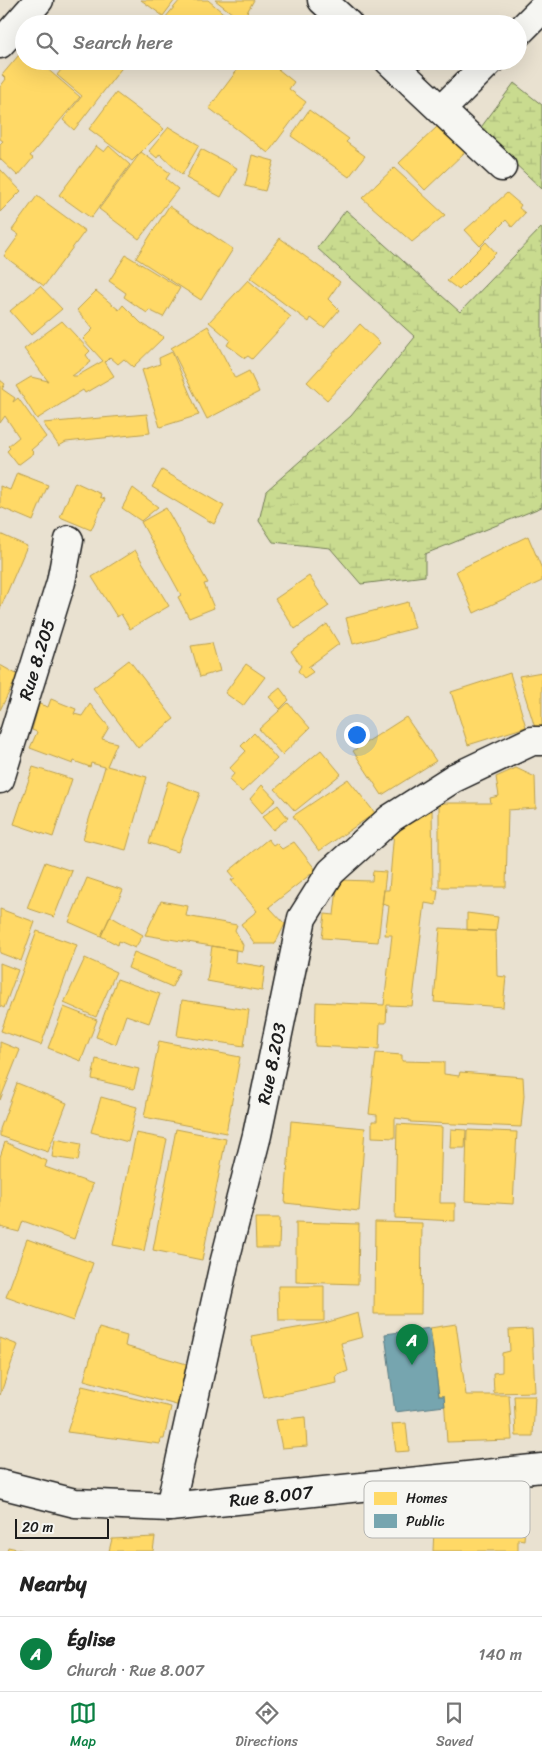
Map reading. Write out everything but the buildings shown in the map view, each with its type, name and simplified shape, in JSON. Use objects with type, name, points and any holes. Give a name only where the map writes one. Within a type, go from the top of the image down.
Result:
[{"type":"street","points":[[26,15],[39,0]]},
{"type":"street","points":[[322,0],[338,15]]},
{"type":"street","points":[[527,23],[542,9]]},
{"type":"street","points":[[0,44],[15,27]]},
{"type":"street","points":[[399,70],[502,167]]},
{"type":"street","points":[[441,110],[481,70]]},
{"type":"street","name":"Rue 8.205","points":[[0,779],[61,582],[69,540]]},
{"type":"street","name":"Rue 8.203","points":[[170,1507],[224,1264],[257,1135],[302,918],[331,872],[391,818],[454,778],[532,741],[542,741]]},
{"type":"street","name":"Rue 8.007","points":[[418,1481],[542,1468]]},
{"type":"street","name":"Rue 8.007","points":[[0,1484],[75,1503],[170,1507],[364,1487]]},
{"type":"green space","points":[[514,83],[542,105],[542,189],[479,130]]},
{"type":"green space","points":[[346,210],[460,312],[542,227],[542,507],[425,554],[425,576],[361,584],[330,548],[273,542],[259,521],[266,491],[351,416],[415,337],[317,248]]},
{"type":"place","name":"Église","points":[[412,1365]]}]
